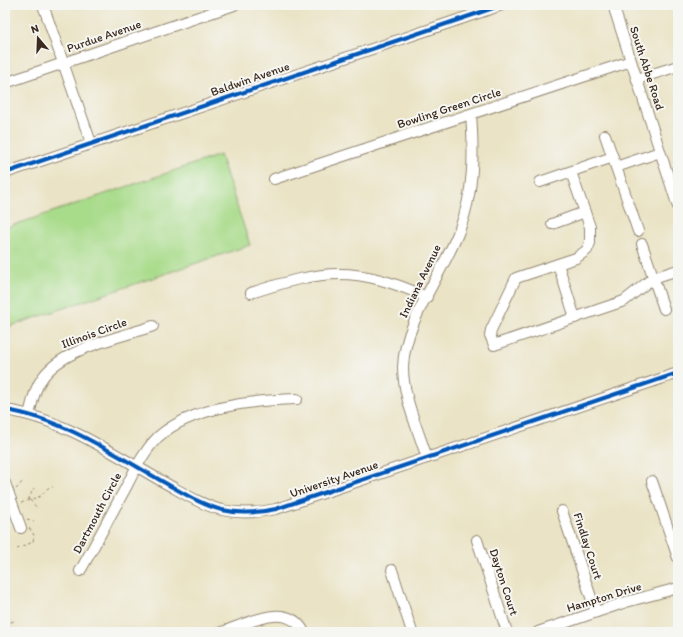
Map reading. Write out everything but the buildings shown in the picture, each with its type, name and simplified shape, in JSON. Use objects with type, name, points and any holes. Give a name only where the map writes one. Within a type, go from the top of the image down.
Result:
[{"type":"street","points":[[43,5],[91,143]]},
{"type":"street","name":"Purdue Avenue","points":[[5,83],[234,5]]},
{"type":"street","name":"Baldwin Avenue","points":[[5,173],[502,5]]},
{"type":"street","name":"South Abbe Road","points":[[613,5],[678,207]]},
{"type":"street","name":"Bowling Green Circle","points":[[274,179],[631,61]]},
{"type":"street","points":[[637,79],[678,66]]},
{"type":"street","name":"Indiana Avenue","points":[[427,458],[406,394],[403,366],[407,340],[459,231],[469,197],[473,162],[471,114]]},
{"type":"street","points":[[606,135],[638,231]]},
{"type":"street","points":[[540,182],[571,172],[660,152]]},
{"type":"street","points":[[571,172],[591,233],[590,243],[582,255],[516,278],[495,320],[490,335],[494,345],[624,301],[654,278],[678,270]]},
{"type":"street","points":[[552,224],[585,212]]},
{"type":"street","points":[[642,244],[664,309]]},
{"type":"street","points":[[558,264],[576,318]]},
{"type":"street","points":[[251,293],[304,277],[348,274],[391,282],[427,297]]},
{"type":"street","name":"Illinois Circle","points":[[29,415],[41,380],[52,366],[61,359],[77,351],[153,326]]},
{"type":"street","name":"University Avenue","points":[[5,410],[29,415],[66,428],[204,504],[221,510],[249,513],[276,509],[678,373]]},
{"type":"street","name":"Dartmouth Circle","points":[[80,571],[147,450],[170,428],[184,421],[238,405],[256,401],[297,399]]},
{"type":"street","points":[[652,481],[678,558]]},
{"type":"street","points":[[5,483],[14,507],[25,528]]},
{"type":"street","name":"Findlay Court","points":[[562,511],[596,612]]},
{"type":"street","name":"Dayton Court","points":[[477,540],[507,632]]},
{"type":"street","points":[[392,570],[412,632]]},
{"type":"street","name":"Hampton Drive","points":[[538,632],[626,602],[678,588]]},
{"type":"street","points":[[222,632],[268,616],[280,615],[290,618],[296,622],[304,632]]},
{"type":"path","points":[[17,488],[23,481]]},
{"type":"path","points":[[14,507],[42,496],[48,488],[53,487]]},
{"type":"path","points":[[29,500],[34,488]]},
{"type":"path","points":[[29,500],[38,509]]},
{"type":"path","points":[[28,519],[34,521]]},
{"type":"path","points":[[17,549],[34,542],[34,534],[25,528]]},
{"type":"path","points":[[5,624],[14,621]]},
{"type":"path","points":[[8,623],[17,631],[24,630]]},
{"type":"green space","points":[[220,155],[250,245],[5,328],[5,228]]},
{"type":"cycle path","points":[[5,173],[502,5]]},
{"type":"cycle path","points":[[5,410],[26,414],[68,430],[109,450],[187,495],[208,505],[222,510],[256,512],[276,509],[678,373]]}]
